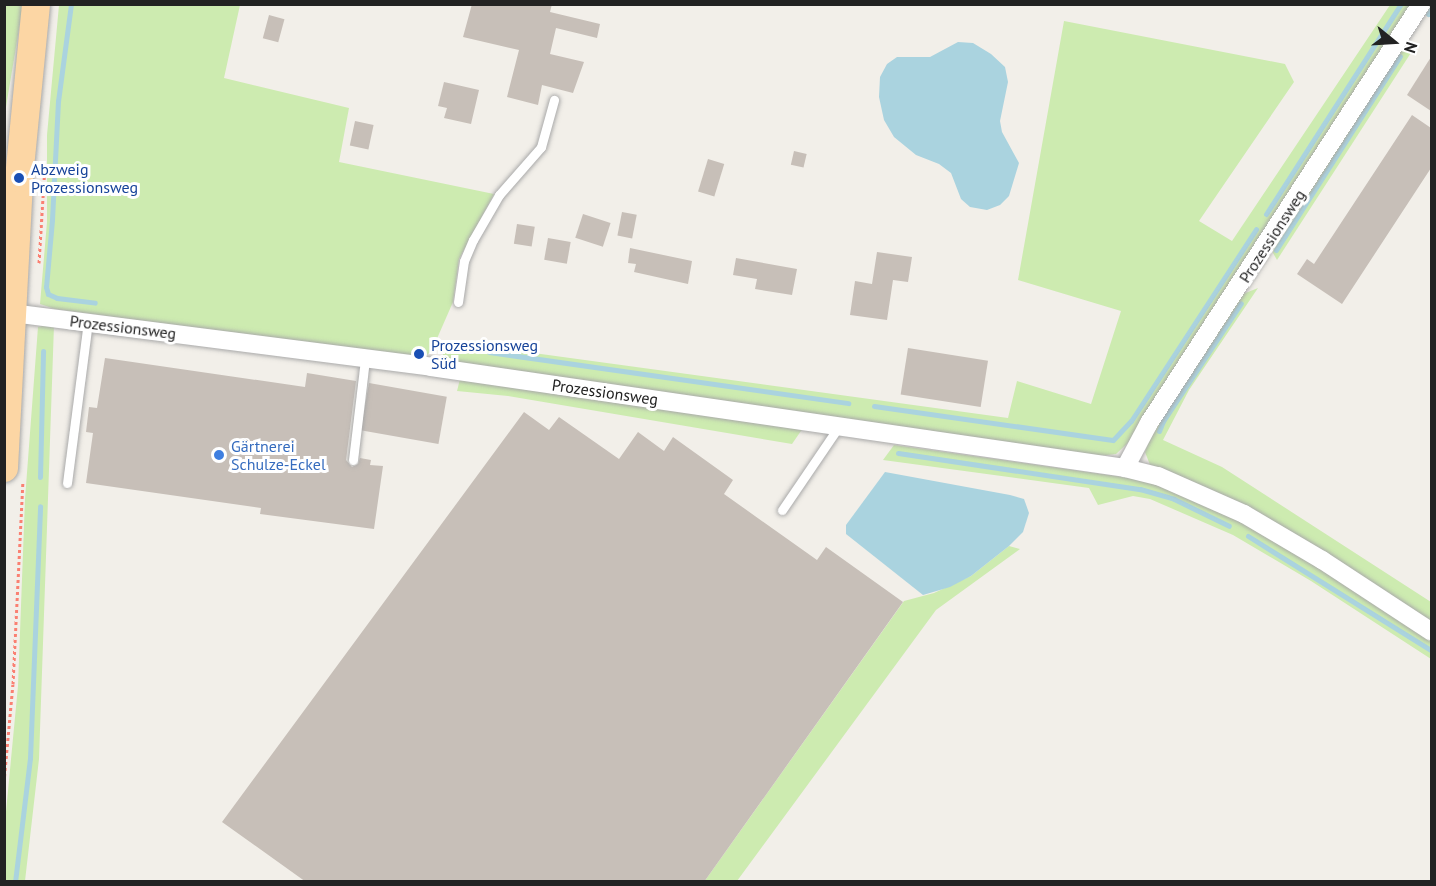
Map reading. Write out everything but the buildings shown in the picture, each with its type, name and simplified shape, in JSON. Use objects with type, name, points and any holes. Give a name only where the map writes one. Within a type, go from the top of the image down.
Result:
[{"type":"main road","points":[[4,468],[19,178],[36,4]]},
{"type":"street","name":"Prozessionsweg","points":[[1125,468],[1149,423],[1421,4]]},
{"type":"street","name":"Prozessionsweg","points":[[12,314],[365,359],[1125,468],[1158,476],[1244,514],[1322,560],[1431,632]]},
{"type":"lane","points":[[458,302],[464,261],[473,240],[499,195],[541,147],[554,100]]},
{"type":"lane","points":[[67,483],[88,322]]},
{"type":"lane","points":[[353,460],[365,359]]},
{"type":"lane","points":[[782,510],[839,426]]},
{"type":"green space","points":[[5,5],[23,5],[5,113]]},
{"type":"green space","points":[[59,5],[240,5],[224,78],[349,108],[339,162],[494,194],[459,259],[453,302],[432,350],[423,359],[55,309],[40,304],[47,222],[47,135]]},
{"type":"green space","points":[[1390,5],[1414,5],[1132,439],[1116,454],[1099,456],[446,363],[442,352],[446,341],[1008,418],[1017,381],[1091,404],[1121,311],[1018,280],[1064,21],[1285,64],[1294,82],[1199,221],[1232,241]]},
{"type":"green space","points":[[1408,44],[1416,45],[1277,260],[1273,253],[1274,246],[1401,49]]},
{"type":"green space","points":[[1258,288],[1189,390],[1163,440],[1222,467],[1431,602],[1431,625],[1150,465],[1145,452],[1154,425],[1243,294]]},
{"type":"green space","points":[[54,325],[39,759],[25,881],[5,882],[5,822],[18,686],[25,499],[38,327]]},
{"type":"green space","points":[[460,379],[803,428],[792,444],[508,396],[457,391]]},
{"type":"green space","points":[[894,445],[1144,480],[1238,519],[1318,565],[1431,639],[1431,659],[1311,581],[1233,535],[1150,499],[1133,496],[1098,505],[1089,488],[883,460]]},
{"type":"green space","points":[[1009,546],[1020,549],[936,610],[737,881],[704,882],[904,601],[934,593],[971,576]]},
{"type":"water","points":[[958,42],[973,43],[991,54],[1005,67],[1008,82],[1000,121],[1002,132],[1019,163],[1009,196],[1000,205],[987,210],[970,207],[961,199],[951,173],[939,164],[916,155],[894,137],[884,120],[879,97],[880,77],[887,64],[897,57],[930,57]]},
{"type":"water","points":[[885,472],[1024,499],[1029,513],[1023,532],[971,576],[950,587],[923,595],[846,534],[846,525]]},
{"type":"waterway","points":[[71,4],[58,101],[46,287],[48,294],[57,298],[95,303]]},
{"type":"waterway","points":[[1266,214],[1401,4]]},
{"type":"waterway","points":[[1428,14],[1432,8]]},
{"type":"waterway","points":[[1276,250],[1400,56]]},
{"type":"waterway","points":[[874,406],[1113,440],[1131,421],[1256,229]]},
{"type":"waterway","points":[[1159,431],[1163,421],[1241,303]]},
{"type":"waterway","points":[[40,477],[43,351]]},
{"type":"waterway","points":[[489,352],[848,403]]},
{"type":"waterway","points":[[898,453],[1140,489],[1174,499],[1229,526]]},
{"type":"waterway","points":[[15,882],[30,758],[40,506]]},
{"type":"waterway","points":[[1248,536],[1432,651]]},
{"type":"place","name":"Abzweig Prozessionsweg","points":[[19,178]]},
{"type":"place","name":"Prozessionsweg Süd","points":[[419,354]]},
{"type":"place","name":"Gärtnerei Schulze-Eckel","points":[[219,455]]}]
